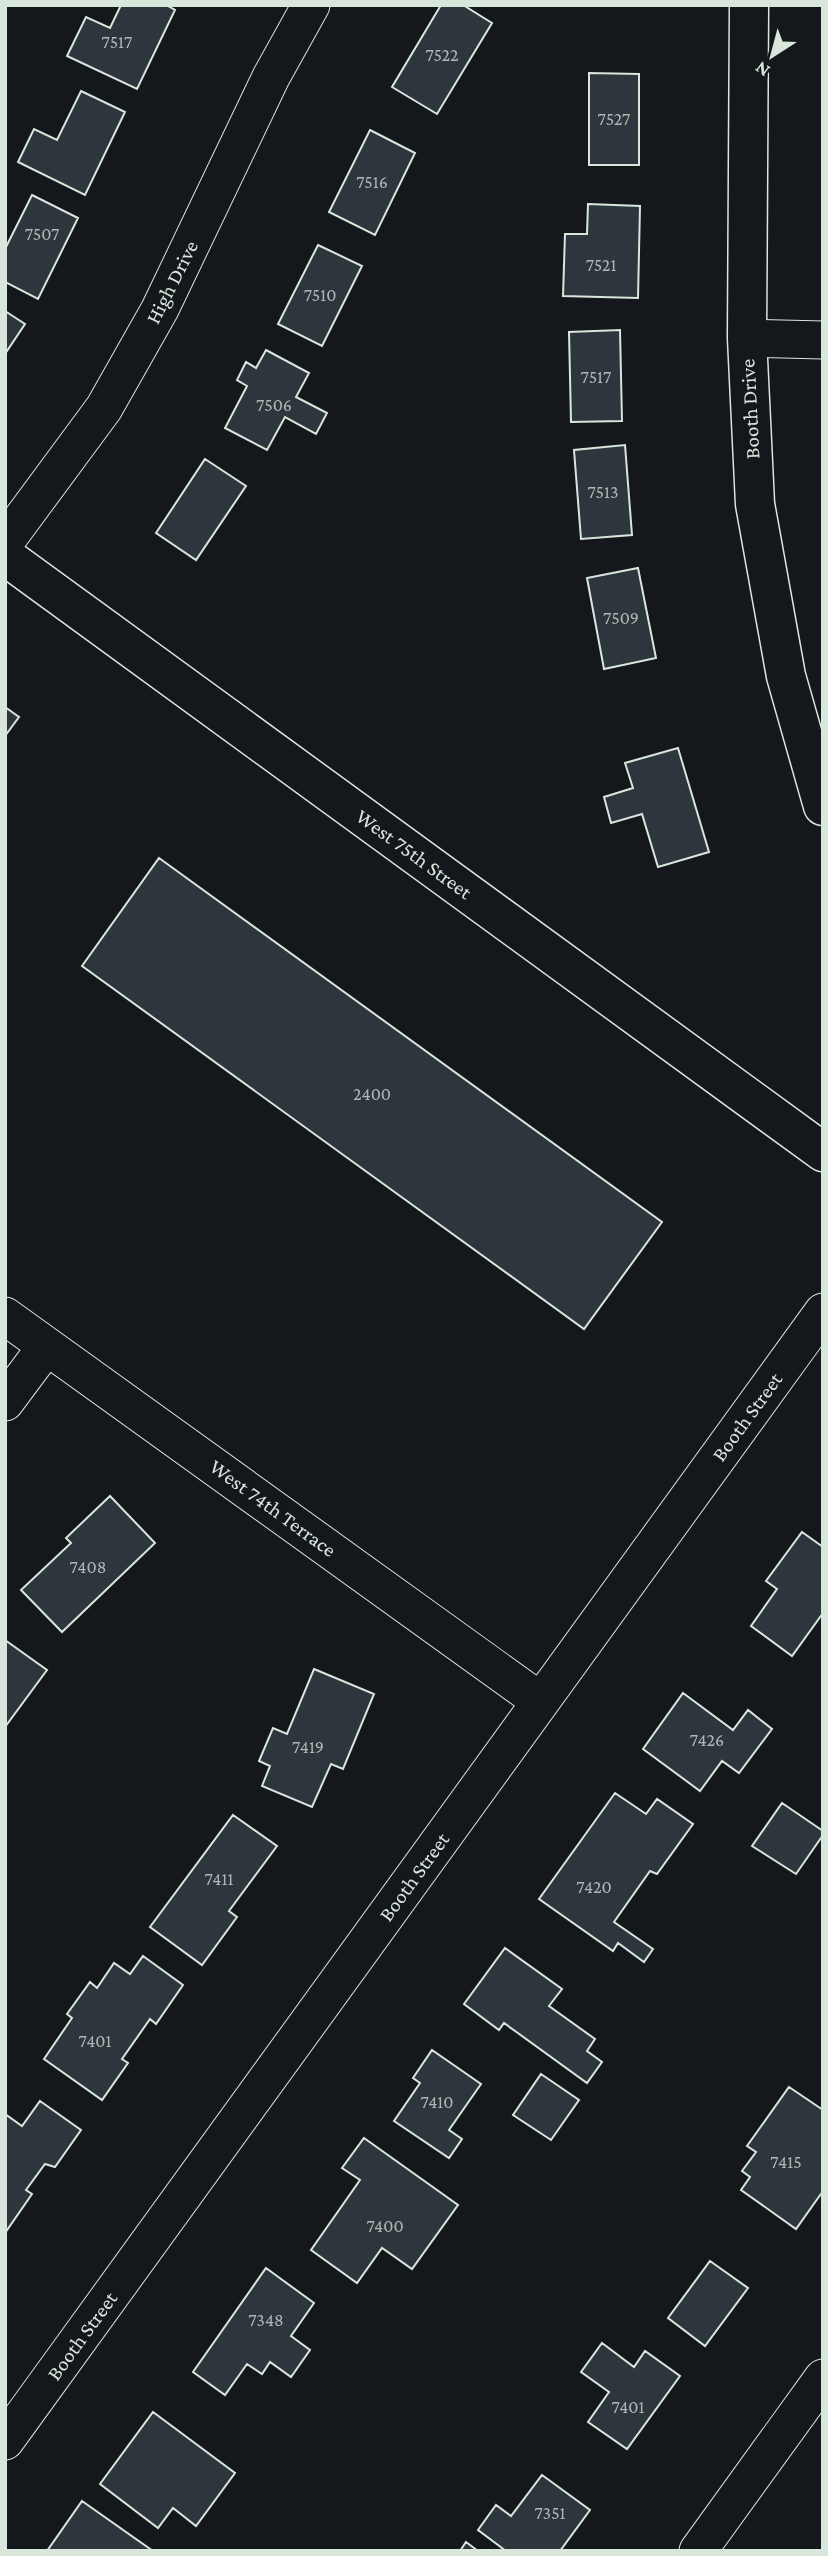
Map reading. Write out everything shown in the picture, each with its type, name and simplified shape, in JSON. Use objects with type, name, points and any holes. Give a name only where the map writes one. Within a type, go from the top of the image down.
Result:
[{"type":"main road","name":"Booth Drive","points":[[749,5],[747,338],[755,504],[786,676],[823,806]]},
{"type":"main road","name":"West 75th Street","points":[[5,556],[823,1152]]},
{"type":"street","name":"High Drive","points":[[5,542],[104,408],[160,309],[271,77],[311,5]]},
{"type":"street","points":[[747,338],[823,340]]},
{"type":"street","name":"Booth Street","points":[[5,2441],[823,1312]]},
{"type":"street","name":"West 74th Terrace","points":[[5,1316],[540,1702]]},
{"type":"street","points":[[5,1402],[46,1347]]},
{"type":"street","points":[[698,2551],[823,2378]]},
{"type":"building","points":[[121,5],[166,5],[175,10],[137,89],[67,56],[86,17],[110,28]]},
{"type":"building","points":[[441,5],[463,5],[492,23],[437,114],[392,87]]},
{"type":"building","points":[[589,73],[639,74],[639,165],[589,165]]},
{"type":"building","points":[[81,91],[125,112],[85,195],[18,162],[34,129],[57,140]]},
{"type":"building","points":[[370,130],[415,153],[375,235],[329,212]]},
{"type":"building","points":[[32,195],[78,218],[38,299],[5,282],[5,249]]},
{"type":"building","points":[[588,204],[640,206],[638,298],[563,296],[565,234],[587,234]]},
{"type":"building","points":[[318,245],[362,266],[322,346],[278,324]]},
{"type":"building","points":[[5,311],[25,324],[5,354]]},
{"type":"building","points":[[620,330],[622,421],[571,422],[569,332]]},
{"type":"building","points":[[266,350],[309,373],[296,397],[327,413],[316,434],[285,417],[267,450],[225,428],[247,386],[237,380],[246,362],[256,368]]},
{"type":"building","points":[[625,445],[632,535],[581,539],[574,450]]},
{"type":"building","points":[[205,459],[246,486],[196,560],[156,533]]},
{"type":"building","points":[[638,568],[656,658],[604,669],[587,578]]},
{"type":"building","points":[[5,707],[19,717],[5,736]]},
{"type":"building","points":[[678,748],[709,852],[658,867],[642,814],[611,823],[604,797],[633,788],[625,763]]},
{"type":"building","points":[[159,858],[662,1222],[584,1329],[82,966]]},
{"type":"building","points":[[110,1496],[155,1543],[62,1632],[21,1590],[71,1543],[66,1538]]},
{"type":"building","points":[[802,1532],[823,1547],[823,1613],[792,1656],[751,1626],[777,1589],[766,1581]]},
{"type":"building","points":[[5,1640],[47,1670],[5,1727]]},
{"type":"building","points":[[314,1669],[374,1694],[343,1769],[331,1764],[312,1807],[262,1786],[270,1766],[259,1761],[273,1728],[287,1734]]},
{"type":"building","points":[[683,1693],[733,1730],[748,1710],[772,1729],[739,1773],[722,1761],[700,1791],[643,1749]]},
{"type":"building","points":[[615,1793],[646,1814],[657,1799],[693,1824],[657,1874],[650,1871],[614,1922],[653,1949],[644,1962],[618,1943],[613,1951],[539,1899]]},
{"type":"building","points":[[782,1803],[823,1831],[823,1835],[796,1874],[752,1846]]},
{"type":"building","points":[[233,1815],[277,1846],[229,1911],[237,1917],[202,1965],[150,1927]]},
{"type":"building","points":[[505,1948],[562,1989],[549,2006],[595,2039],[587,2051],[602,2062],[587,2083],[504,2023],[499,2030],[464,2004]]},
{"type":"building","points":[[143,1956],[183,1985],[156,2024],[150,2019],[122,2059],[128,2063],[102,2100],[44,2059],[72,2018],[67,2014],[90,1982],[97,1988],[114,1963],[130,1974]]},
{"type":"building","points":[[432,2050],[481,2084],[449,2130],[462,2139],[449,2158],[394,2121],[420,2083],[413,2078]]},
{"type":"building","points":[[541,2074],[579,2100],[551,2140],[513,2115]]},
{"type":"building","points":[[789,2087],[823,2110],[823,2191],[796,2229],[741,2190],[750,2177],[742,2171],[756,2152],[747,2146]]},
{"type":"building","points":[[40,2101],[81,2130],[55,2167],[45,2164],[26,2190],[32,2194],[5,2233],[5,2114],[22,2126]]},
{"type":"building","points":[[364,2138],[458,2205],[412,2269],[382,2248],[357,2283],[311,2250],[360,2180],[342,2168]]},
{"type":"building","points":[[710,2261],[748,2288],[705,2346],[668,2318]]},
{"type":"building","points":[[266,2268],[314,2303],[291,2336],[310,2350],[291,2377],[270,2362],[262,2374],[247,2364],[225,2395],[193,2372]]},
{"type":"building","points":[[602,2343],[634,2367],[645,2351],[680,2376],[627,2449],[588,2422],[609,2392],[581,2372]]},
{"type":"building","points":[[153,2412],[235,2473],[196,2526],[173,2508],[158,2528],[100,2484]]},
{"type":"building","points":[[542,2475],[590,2510],[560,2551],[506,2551],[478,2530],[496,2505],[511,2516]]},
{"type":"building","points":[[82,2501],[153,2551],[47,2551]]},
{"type":"building","points":[[466,2542],[478,2551],[460,2551]]}]
